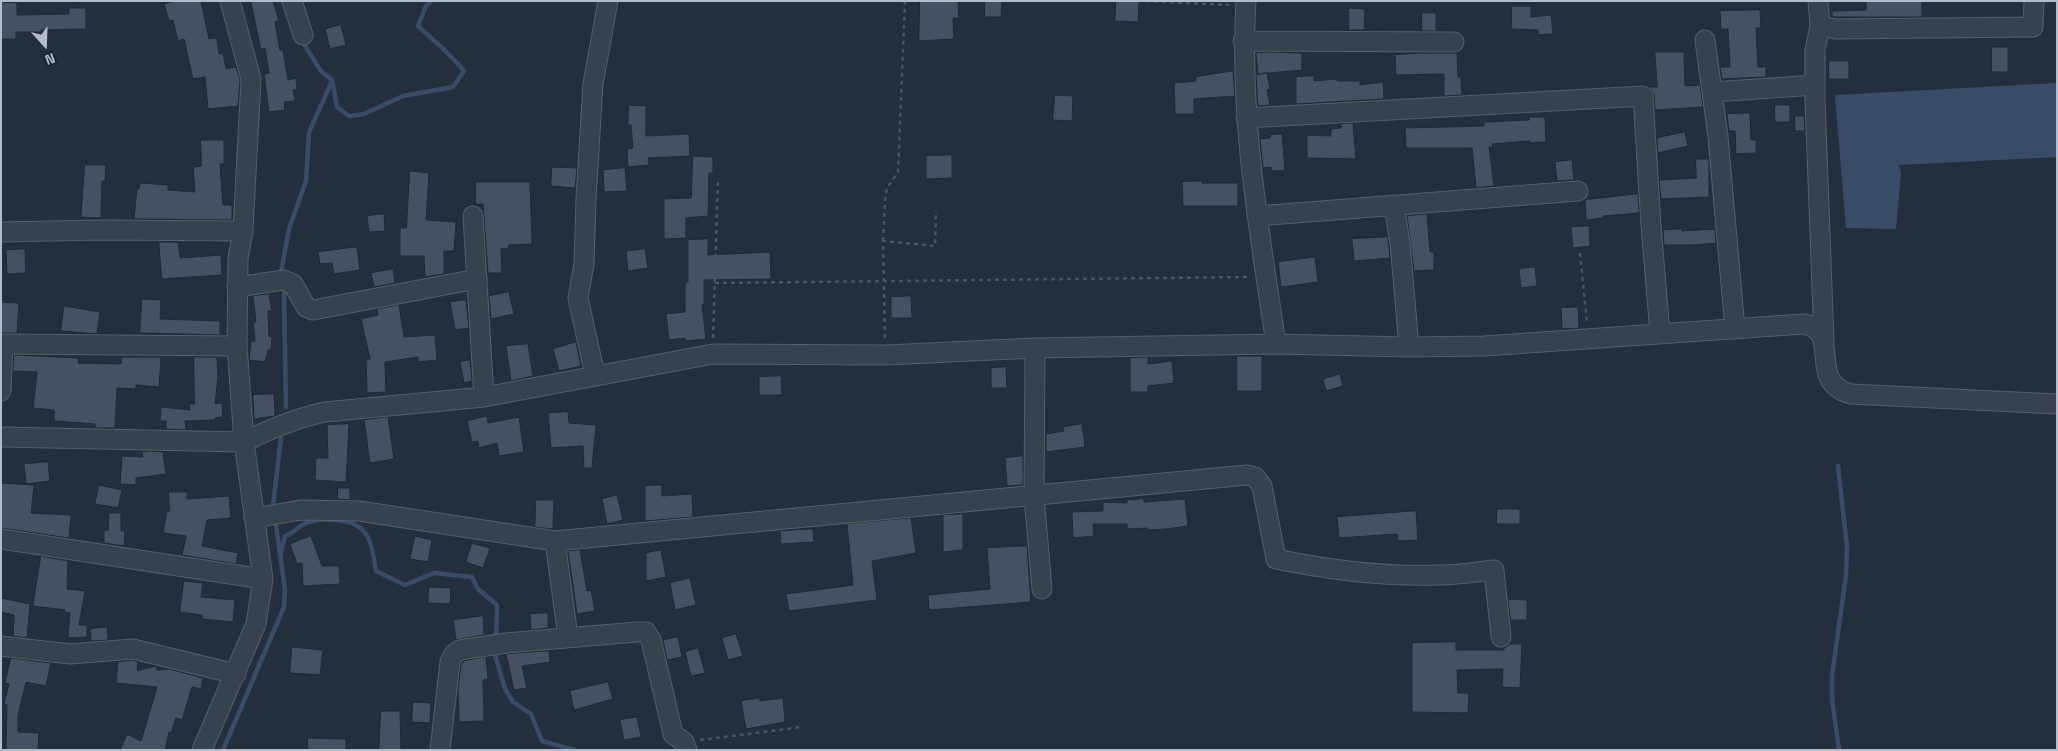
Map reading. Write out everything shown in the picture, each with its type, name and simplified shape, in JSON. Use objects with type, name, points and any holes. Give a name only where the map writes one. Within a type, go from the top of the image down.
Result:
[{"type":"street","points":[[202,750],[256,624],[263,579],[244,442],[237,346],[238,258],[243,231],[251,79],[230,1]]},
{"type":"street","points":[[292,1],[303,35]]},
{"type":"street","points":[[594,375],[578,298],[584,264],[593,84],[608,1]]},
{"type":"street","points":[[1818,1],[1820,26],[1815,50],[1815,85],[1824,343],[1827,372],[1830,380],[1841,392],[1851,394],[2057,404]]},
{"type":"street","points":[[1820,26],[1836,29],[2033,27],[2034,1]]},
{"type":"street","points":[[1246,4],[1243,41],[1246,118],[1257,216],[1276,344]]},
{"type":"street","points":[[1705,40],[1712,92],[1735,329]]},
{"type":"street","points":[[1243,41],[1454,42]]},
{"type":"street","points":[[1712,92],[1815,85]]},
{"type":"street","points":[[1246,118],[1643,96],[1660,334]]},
{"type":"street","points":[[1257,216],[1578,191]]},
{"type":"street","points":[[1394,205],[1399,234],[1409,347]]},
{"type":"street","points":[[473,216],[484,397]]},
{"type":"street","points":[[1,232],[102,230],[243,231]]},
{"type":"street","points":[[237,287],[284,280],[289,281],[306,307],[313,310],[477,280]]},
{"type":"street","points":[[1,437],[244,442],[273,428],[309,415],[484,397],[713,354],[886,355],[1036,348],[1276,344],[1409,347],[1484,346],[1802,324],[1811,326],[1821,334],[1824,343]]},
{"type":"street","points":[[1,391],[2,344],[237,346]]},
{"type":"street","points":[[1036,348],[1034,496],[1042,589]]},
{"type":"street","points":[[254,518],[301,510],[359,512],[555,541],[1247,475],[1255,477],[1262,486],[1276,559],[1310,566],[1394,574],[1440,575],[1494,570],[1501,637]]},
{"type":"street","points":[[1,539],[263,579]]},
{"type":"street","points":[[555,541],[568,637]]},
{"type":"street","points":[[440,750],[450,662],[454,654],[460,650],[568,637],[646,632],[651,640],[673,734],[685,746]]},
{"type":"street","points":[[2,651],[70,654],[133,649],[236,674]]},
{"type":"path","points":[[886,355],[883,241],[885,200],[887,188],[898,172],[905,1]]},
{"type":"path","points":[[1146,1],[1246,4]]},
{"type":"path","points":[[713,354],[718,178]]},
{"type":"path","points":[[883,241],[935,246],[936,211]]},
{"type":"path","points":[[1580,253],[1589,339]]},
{"type":"path","points":[[715,283],[1266,277]]},
{"type":"path","points":[[685,746],[802,727]]},
{"type":"water","points":[[2057,83],[2057,157],[1899,165],[1901,174],[1896,229],[1846,228],[1835,95]]},
{"type":"building","points":[[176,1],[201,1],[209,39],[217,38],[219,54],[223,53],[226,69],[236,67],[240,80],[238,106],[208,109],[205,77],[193,79],[184,39],[178,41],[173,20],[169,21],[164,4]]},
{"type":"building","points":[[251,1],[273,1],[279,21],[275,22],[280,50],[283,50],[288,80],[296,78],[297,90],[293,90],[295,101],[284,102],[285,110],[269,112],[264,74],[269,73],[265,48],[261,49]]},
{"type":"building","points":[[920,1],[958,1],[959,18],[953,18],[954,39],[919,41]]},
{"type":"building","points":[[985,1],[1002,1],[1001,17],[985,17]]},
{"type":"building","points":[[1116,1],[1139,1],[1138,22],[1115,21]]},
{"type":"building","points":[[1866,1],[1922,1],[1922,17],[1832,17],[1832,11],[1866,10]]},
{"type":"building","points":[[1,2],[17,3],[17,15],[69,14],[69,8],[86,8],[86,29],[16,32],[16,39],[1,39]]},
{"type":"building","points":[[1512,6],[1531,6],[1531,17],[1551,15],[1553,34],[1538,35],[1538,30],[1512,29]]},
{"type":"building","points":[[1349,8],[1365,9],[1364,30],[1349,30]]},
{"type":"building","points":[[1760,10],[1761,28],[1756,28],[1758,67],[1766,67],[1766,77],[1722,79],[1720,67],[1730,67],[1728,29],[1721,29],[1720,11]]},
{"type":"building","points":[[1422,13],[1436,13],[1436,31],[1422,31]]},
{"type":"building","points":[[341,25],[346,45],[330,49],[325,29]]},
{"type":"building","points":[[1992,47],[2008,47],[2008,72],[1992,72]]},
{"type":"building","points":[[1655,52],[1684,52],[1685,86],[1700,85],[1703,107],[1655,110],[1654,95],[1650,87],[1657,87]]},
{"type":"building","points":[[1256,53],[1302,53],[1302,70],[1258,74]]},
{"type":"building","points":[[1457,53],[1458,77],[1461,77],[1462,95],[1444,96],[1444,74],[1396,75],[1395,55]]},
{"type":"building","points":[[1829,61],[1849,61],[1849,79],[1829,79]]},
{"type":"building","points":[[1233,71],[1235,96],[1194,99],[1194,114],[1175,114],[1174,83],[1196,81],[1196,77]]},
{"type":"building","points":[[1267,73],[1270,89],[1267,90],[1270,105],[1258,106],[1256,75]]},
{"type":"building","points":[[1314,76],[1314,81],[1337,79],[1337,81],[1360,81],[1360,85],[1383,82],[1384,99],[1296,104],[1296,77]]},
{"type":"building","points":[[1055,95],[1073,96],[1072,121],[1053,120]]},
{"type":"building","points":[[629,105],[646,106],[646,136],[689,134],[690,156],[648,158],[649,165],[628,167],[627,149],[633,148],[631,125],[628,125]]},
{"type":"building","points":[[1775,105],[1790,105],[1790,122],[1775,122]]},
{"type":"building","points":[[1750,113],[1751,140],[1756,140],[1756,153],[1736,154],[1735,131],[1729,131],[1727,114]]},
{"type":"building","points":[[1795,116],[1804,116],[1805,131],[1795,131]]},
{"type":"building","points":[[1529,117],[1545,117],[1546,142],[1530,143],[1530,141],[1492,144],[1493,147],[1489,147],[1494,186],[1476,188],[1472,148],[1406,148],[1405,128],[1484,126],[1484,122],[1529,120]]},
{"type":"building","points":[[1353,123],[1356,159],[1307,158],[1307,135],[1331,136],[1331,129],[1341,128],[1341,124]]},
{"type":"building","points":[[1685,132],[1688,146],[1658,153],[1657,138]]},
{"type":"building","points":[[1282,134],[1285,170],[1271,171],[1271,167],[1263,168],[1260,139],[1270,138],[1270,135]]},
{"type":"building","points":[[201,140],[224,140],[224,164],[220,164],[223,205],[232,205],[232,220],[134,219],[137,189],[139,189],[140,183],[168,185],[168,190],[195,192],[193,167],[201,166]]},
{"type":"building","points":[[952,155],[952,178],[926,179],[926,156]]},
{"type":"building","points":[[693,156],[713,157],[713,173],[709,173],[708,216],[686,218],[686,238],[664,239],[664,199],[691,198]]},
{"type":"building","points":[[1696,159],[1709,159],[1709,197],[1661,199],[1659,180],[1696,178]]},
{"type":"building","points":[[1572,160],[1574,180],[1557,181],[1555,162]]},
{"type":"building","points":[[85,165],[106,165],[105,181],[102,181],[101,218],[81,217]]},
{"type":"building","points":[[552,167],[577,168],[575,188],[551,186]]},
{"type":"building","points":[[625,168],[627,191],[604,192],[603,170]]},
{"type":"building","points":[[410,171],[429,173],[426,220],[456,222],[454,251],[444,251],[444,274],[425,277],[424,256],[400,256],[400,228],[406,228]]},
{"type":"building","points":[[1202,181],[1202,183],[1238,183],[1238,206],[1183,206],[1182,182]]},
{"type":"building","points":[[476,182],[530,182],[532,244],[509,245],[508,249],[501,248],[502,273],[488,273],[483,204],[476,204]]},
{"type":"building","points":[[1638,194],[1639,213],[1603,216],[1603,218],[1586,220],[1585,200]]},
{"type":"building","points":[[384,214],[385,231],[369,232],[367,216]]},
{"type":"building","points":[[1427,214],[1430,252],[1434,252],[1434,270],[1414,271],[1407,216]]},
{"type":"building","points":[[1589,226],[1590,246],[1573,248],[1571,227]]},
{"type":"building","points":[[1682,229],[1682,231],[1715,229],[1716,243],[1664,245],[1663,230]]},
{"type":"building","points":[[1388,237],[1390,258],[1354,261],[1352,239]]},
{"type":"building","points":[[708,239],[708,255],[770,252],[771,279],[704,280],[704,305],[702,305],[706,339],[685,341],[685,338],[669,340],[666,314],[685,312],[685,282],[688,282],[688,240]]},
{"type":"building","points":[[159,242],[178,242],[180,258],[221,255],[222,275],[162,279]]},
{"type":"building","points":[[357,247],[360,270],[334,274],[332,263],[320,264],[318,252]]},
{"type":"building","points":[[25,249],[26,273],[7,274],[6,250]]},
{"type":"building","points":[[645,249],[648,268],[628,271],[626,251]]},
{"type":"building","points":[[1315,257],[1318,282],[1281,287],[1278,262]]},
{"type":"building","points":[[1535,267],[1537,286],[1521,288],[1519,269]]},
{"type":"building","points":[[393,269],[395,283],[374,287],[371,273]]},
{"type":"building","points":[[509,292],[514,314],[491,319],[489,296]]},
{"type":"building","points":[[269,294],[272,311],[268,311],[269,336],[272,337],[271,350],[268,350],[265,362],[249,360],[251,341],[255,341],[253,322],[256,322],[253,296]]},
{"type":"building","points":[[911,296],[912,318],[891,318],[891,297]]},
{"type":"building","points":[[142,299],[161,300],[160,319],[220,321],[220,335],[140,333]]},
{"type":"building","points":[[466,300],[469,328],[455,330],[450,302]]},
{"type":"building","points":[[1,302],[19,303],[17,333],[1,333]]},
{"type":"building","points":[[399,305],[404,337],[435,335],[437,360],[418,362],[418,357],[385,362],[386,392],[367,393],[366,359],[370,359],[361,319],[378,315],[377,309]]},
{"type":"building","points":[[64,306],[100,312],[97,334],[61,331]]},
{"type":"building","points":[[1578,307],[1579,328],[1562,329],[1561,308]]},
{"type":"building","points":[[576,342],[581,366],[559,371],[553,349]]},
{"type":"building","points":[[528,344],[533,376],[511,381],[506,346]]},
{"type":"building","points":[[14,355],[79,358],[78,363],[121,364],[122,357],[161,357],[159,387],[136,385],[136,389],[117,388],[115,428],[95,428],[95,424],[54,421],[54,410],[33,408],[37,372],[13,371]]},
{"type":"building","points":[[1237,356],[1262,356],[1262,391],[1237,391]]},
{"type":"building","points":[[194,357],[217,357],[218,377],[215,404],[222,403],[223,417],[215,418],[215,420],[185,421],[186,430],[166,429],[166,421],[160,421],[161,407],[190,410],[189,404],[194,404]]},
{"type":"building","points":[[1148,357],[1148,364],[1172,361],[1174,383],[1148,386],[1148,392],[1130,392],[1130,358]]},
{"type":"building","points":[[470,360],[472,381],[464,383],[460,362]]},
{"type":"building","points":[[1006,367],[1007,388],[991,388],[991,368]]},
{"type":"building","points":[[1340,374],[1343,386],[1326,391],[1323,379]]},
{"type":"building","points":[[781,376],[782,395],[759,395],[759,377]]},
{"type":"building","points":[[274,394],[275,416],[254,419],[253,395]]},
{"type":"building","points":[[568,412],[569,423],[596,425],[592,468],[584,468],[583,446],[551,448],[548,413]]},
{"type":"building","points":[[487,416],[488,423],[519,417],[524,452],[499,456],[497,443],[479,448],[478,441],[472,442],[467,421]]},
{"type":"building","points":[[388,417],[394,459],[370,463],[364,420]]},
{"type":"building","points":[[349,424],[346,482],[315,480],[316,458],[328,458],[327,425]]},
{"type":"building","points":[[1082,424],[1085,447],[1046,452],[1046,434],[1064,431],[1063,427]]},
{"type":"building","points":[[142,452],[163,452],[166,474],[136,478],[136,485],[120,484],[122,456],[143,457]]},
{"type":"building","points":[[1023,456],[1023,485],[1007,486],[1005,458]]},
{"type":"building","points":[[48,462],[50,481],[26,484],[24,464]]},
{"type":"building","points":[[1,483],[34,485],[31,513],[71,515],[69,538],[1,528]]},
{"type":"building","points":[[99,485],[122,490],[118,508],[95,504]]},
{"type":"building","points":[[662,485],[662,496],[692,494],[693,517],[645,521],[645,486]]},
{"type":"building","points":[[338,488],[350,488],[350,500],[338,499]]},
{"type":"building","points":[[169,492],[187,492],[187,499],[229,496],[231,518],[207,520],[202,546],[238,553],[236,564],[182,555],[186,536],[163,533],[167,510],[169,511]]},
{"type":"building","points":[[617,495],[623,520],[607,524],[602,499]]},
{"type":"building","points":[[1144,499],[1144,502],[1185,499],[1188,526],[1147,530],[1147,528],[1127,529],[1127,524],[1093,524],[1094,536],[1073,538],[1072,512],[1103,511],[1103,502],[1127,503],[1127,500]]},
{"type":"building","points":[[536,500],[554,500],[553,529],[535,527]]},
{"type":"building","points":[[1497,509],[1520,509],[1520,524],[1497,524]]},
{"type":"building","points":[[1416,511],[1418,540],[1398,541],[1397,534],[1339,538],[1337,517]]},
{"type":"building","points":[[109,513],[121,513],[121,531],[125,531],[124,546],[104,543],[104,530],[108,530]]},
{"type":"building","points":[[963,514],[963,550],[943,552],[943,515]]},
{"type":"building","points":[[911,518],[916,553],[872,561],[877,600],[789,611],[786,594],[853,585],[847,524]]},
{"type":"building","points":[[813,529],[814,542],[781,544],[780,531]]},
{"type":"building","points":[[311,536],[322,566],[339,566],[340,584],[303,586],[302,563],[297,564],[290,544]]},
{"type":"building","points":[[415,536],[432,540],[428,562],[410,559]]},
{"type":"building","points":[[472,543],[490,548],[483,568],[466,562]]},
{"type":"building","points":[[1027,546],[1031,602],[929,610],[928,595],[990,589],[987,548]]},
{"type":"building","points":[[580,550],[587,591],[591,590],[595,611],[577,614],[568,551]]},
{"type":"building","points":[[661,550],[666,577],[646,581],[646,553]]},
{"type":"building","points":[[41,556],[68,561],[67,589],[85,591],[79,625],[87,625],[87,637],[68,638],[70,613],[64,612],[65,610],[33,606]]},
{"type":"building","points":[[690,578],[696,605],[675,610],[670,583]]},
{"type":"building","points":[[184,581],[203,583],[201,597],[235,600],[233,622],[202,619],[202,615],[180,612]]},
{"type":"building","points":[[429,587],[451,588],[450,604],[428,603]]},
{"type":"building","points":[[1,598],[30,604],[27,638],[13,636],[14,615],[1,612]]},
{"type":"building","points":[[1508,599],[1527,600],[1527,620],[1511,620]]},
{"type":"building","points":[[548,613],[548,628],[531,630],[530,614]]},
{"type":"building","points":[[483,616],[484,635],[456,640],[453,620]]},
{"type":"building","points":[[107,627],[108,640],[91,641],[90,629]]},
{"type":"building","points":[[736,634],[743,656],[728,660],[722,638]]},
{"type":"building","points":[[678,637],[682,657],[667,660],[663,640]]},
{"type":"building","points":[[1456,642],[1456,650],[1504,650],[1510,644],[1522,644],[1520,688],[1502,687],[1503,669],[1457,670],[1458,693],[1469,693],[1468,713],[1412,712],[1412,643]]},
{"type":"building","points":[[292,647],[323,650],[320,675],[290,673]]},
{"type":"building","points":[[698,648],[705,673],[691,676],[685,652]]},
{"type":"building","points":[[549,651],[550,662],[522,666],[527,688],[514,690],[506,654]]},
{"type":"building","points":[[486,657],[488,679],[483,680],[484,721],[459,722],[458,689],[461,665],[464,661]]},
{"type":"building","points":[[11,658],[51,663],[46,686],[26,682],[18,716],[18,732],[39,733],[38,750],[6,750],[7,705],[4,704],[9,684],[5,683]]},
{"type":"building","points":[[132,660],[138,662],[137,671],[156,666],[157,670],[169,669],[203,678],[201,689],[192,687],[182,720],[176,718],[171,733],[169,732],[165,750],[120,750],[127,734],[141,741],[157,687],[116,683],[118,662]]},
{"type":"building","points":[[608,682],[613,699],[574,710],[570,691]]},
{"type":"building","points":[[760,698],[760,701],[783,698],[785,722],[746,729],[741,701]]},
{"type":"building","points":[[413,702],[431,703],[430,723],[412,722]]},
{"type":"building","points":[[381,711],[400,711],[401,750],[379,750]]},
{"type":"building","points":[[637,717],[641,737],[624,740],[620,720]]},
{"type":"building","points":[[308,738],[346,739],[346,750],[308,750]]},
{"type":"waterway","points":[[302,41],[321,71],[332,80],[337,107],[349,116],[364,114],[403,96],[453,87],[464,71],[448,53],[418,26],[426,6],[431,1]]},
{"type":"waterway","points":[[281,272],[289,229],[306,181],[309,132],[332,81]]},
{"type":"waterway","points":[[284,293],[286,407]]},
{"type":"waterway","points":[[273,506],[281,438]]},
{"type":"waterway","points":[[1838,466],[1847,547],[1846,575],[1832,676],[1832,699],[1839,750]]},
{"type":"waterway","points":[[281,553],[285,536],[308,522],[331,520],[355,525],[367,535],[376,571],[405,585],[434,573],[472,577],[478,589],[497,605],[496,640]]},
{"type":"waterway","points":[[223,750],[284,607],[285,590],[276,524]]},
{"type":"waterway","points":[[496,648],[495,655],[505,689],[513,702],[531,714],[542,741],[574,750]]}]
